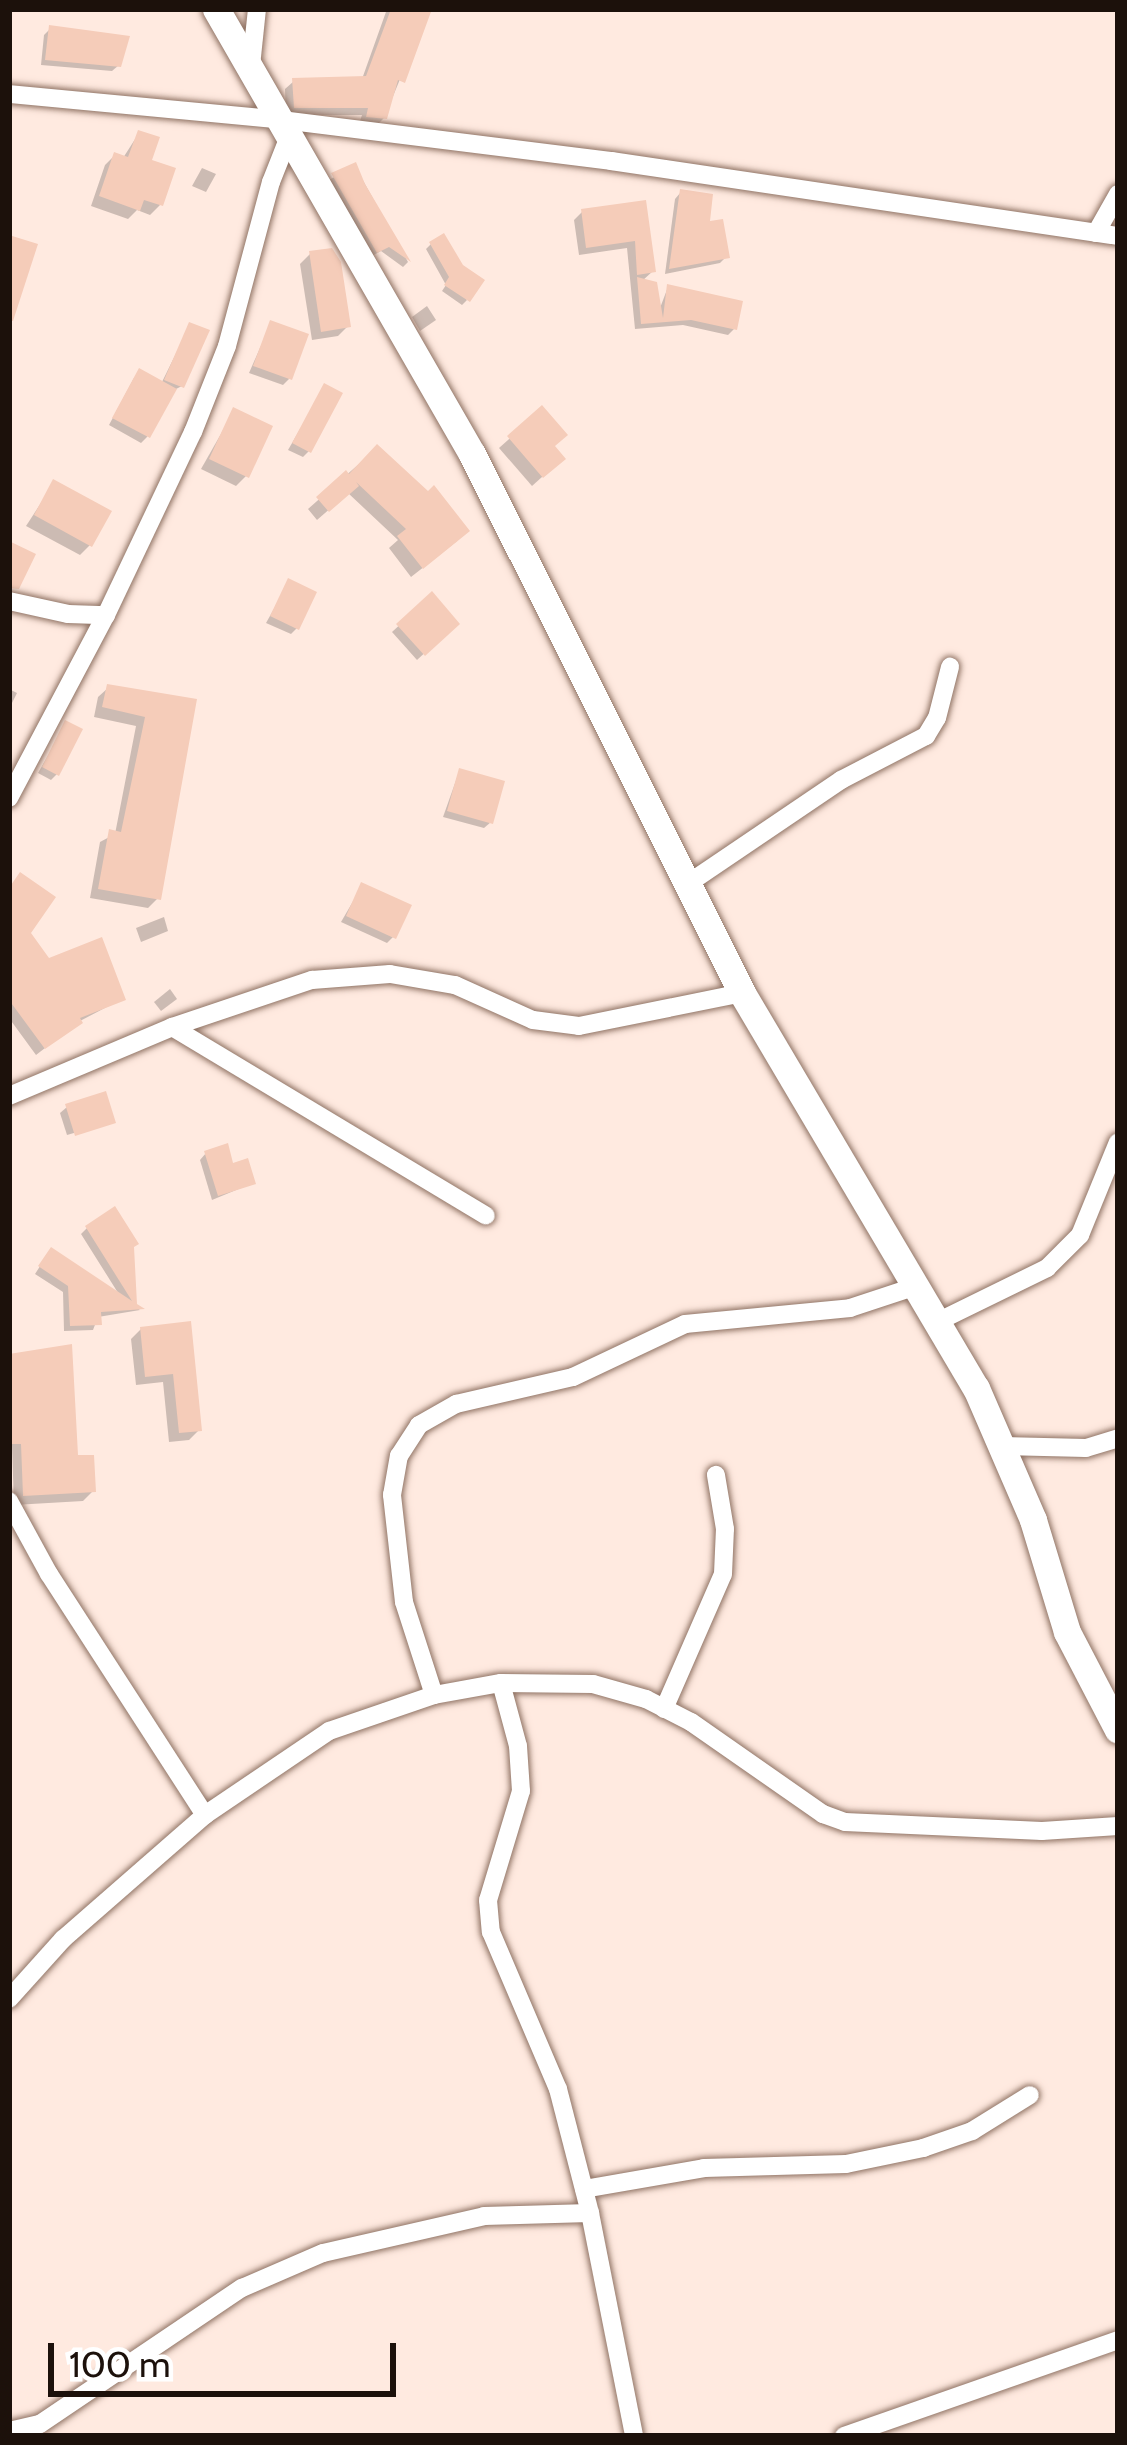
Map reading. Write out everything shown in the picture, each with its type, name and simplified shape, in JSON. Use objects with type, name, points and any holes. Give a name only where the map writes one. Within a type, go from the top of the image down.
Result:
[{"type":"street","points":[[216,9],[472,454],[742,993],[937,1322],[1002,1446],[1034,1520],[1067,1632],[1118,1730]]},
{"type":"street","points":[[251,66],[257,9]]},
{"type":"street","points":[[9,94],[610,161],[1118,236]]},
{"type":"street","points":[[9,797],[106,615],[193,432],[227,346],[286,127]]},
{"type":"street","points":[[1096,233],[1118,194]]},
{"type":"street","points":[[9,602],[68,614],[106,615]]},
{"type":"street","points":[[689,883],[841,780],[926,736],[937,718],[950,667]]},
{"type":"street","points":[[9,1096],[172,1027],[312,980],[391,974],[455,985],[533,1020],[579,1026],[742,993]]},
{"type":"street","points":[[172,1027],[486,1216]]},
{"type":"street","points":[[937,1322],[1047,1268],[1080,1235],[1118,1142]]},
{"type":"street","points":[[434,1696],[404,1602],[392,1495],[399,1456],[419,1425],[456,1404],[573,1377],[685,1324],[850,1308],[914,1287]]},
{"type":"street","points":[[1002,1446],[1086,1448],[1116,1443]]},
{"type":"street","points":[[664,1708],[723,1574],[725,1529],[716,1475]]},
{"type":"street","points":[[9,1501],[49,1574],[205,1815]]},
{"type":"street","points":[[501,1683],[518,1746],[521,1791],[488,1900],[491,1932],[558,2089],[590,2213],[634,2436]]},
{"type":"street","points":[[9,1999],[63,1939],[205,1815],[329,1731],[434,1696],[501,1683],[593,1684],[664,1708],[823,1814],[845,1822],[1042,1832],[1118,1826]]},
{"type":"street","points":[[584,2189],[704,2168],[846,2164],[972,2131],[1030,2096]]},
{"type":"street","points":[[9,2431],[40,2424],[242,2288],[323,2253],[484,2216],[590,2213]]},
{"type":"street","points":[[844,2436],[1118,2340]]},
{"type":"building","points":[[391,9],[432,9],[405,83],[398,80],[387,119],[366,117],[368,108],[294,108],[292,78],[366,76]]},
{"type":"building","points":[[49,25],[130,36],[121,67],[45,60]]},
{"type":"building","points":[[138,130],[160,137],[152,160],[176,168],[163,206],[144,200],[140,211],[99,196],[114,152],[128,157]]},
{"type":"building","points":[[356,162],[411,262],[389,247],[377,253],[331,173]]},
{"type":"building","points":[[680,189],[713,194],[710,221],[723,219],[730,258],[669,269]]},
{"type":"building","points":[[646,200],[656,272],[637,275],[635,241],[586,248],[581,209]]},
{"type":"building","points":[[444,233],[463,265],[485,280],[470,302],[444,285],[449,277],[429,242]]},
{"type":"building","points":[[9,235],[38,244],[13,321],[9,320]]},
{"type":"building","points":[[332,248],[341,262],[351,327],[321,332],[309,251]]},
{"type":"building","points":[[637,277],[657,282],[663,318],[667,284],[743,301],[737,330],[691,320],[641,324]]},
{"type":"building","points":[[270,320],[309,334],[292,380],[253,366]]},
{"type":"building","points":[[189,322],[210,330],[184,388],[164,380]]},
{"type":"building","points":[[139,368],[177,389],[150,438],[112,418]]},
{"type":"building","points":[[324,383],[343,393],[311,453],[292,443]]},
{"type":"building","points":[[542,405],[568,435],[555,446],[566,459],[543,478],[507,436]]},
{"type":"building","points":[[233,407],[273,426],[249,478],[209,459]]},
{"type":"building","points":[[377,444],[428,491],[434,485],[470,531],[423,569],[397,536],[406,529],[356,482],[359,486],[329,512],[316,497],[346,470],[349,474]]},
{"type":"building","points":[[53,479],[112,511],[92,547],[34,515]]},
{"type":"building","points":[[9,541],[36,554],[19,589],[9,588]]},
{"type":"building","points":[[288,578],[317,592],[299,630],[270,616]]},
{"type":"building","points":[[432,591],[460,624],[425,656],[396,624]]},
{"type":"building","points":[[107,684],[197,699],[161,900],[98,889],[109,829],[121,832],[145,717],[102,707]]},
{"type":"building","points":[[65,720],[83,729],[59,776],[42,767]]},
{"type":"building","points":[[459,768],[505,781],[493,824],[447,811]]},
{"type":"building","points":[[20,872],[56,897],[31,933],[49,958],[102,937],[126,1000],[80,1018],[83,1023],[45,1049],[9,1000],[9,888]]},
{"type":"building","points":[[361,882],[412,905],[396,939],[346,916]]},
{"type":"building","points":[[106,1091],[116,1123],[75,1136],[65,1104]]},
{"type":"building","points":[[228,1143],[233,1163],[248,1158],[256,1184],[218,1196],[204,1151]]},
{"type":"building","points":[[115,1206],[139,1244],[134,1247],[137,1304],[145,1309],[101,1312],[102,1325],[70,1326],[68,1286],[38,1266],[51,1247],[132,1301],[85,1226]]},
{"type":"building","points":[[191,1321],[202,1431],[179,1433],[173,1374],[145,1377],[140,1327]]},
{"type":"building","points":[[72,1344],[78,1455],[94,1455],[96,1492],[23,1496],[21,1444],[9,1444],[9,1354]]}]
